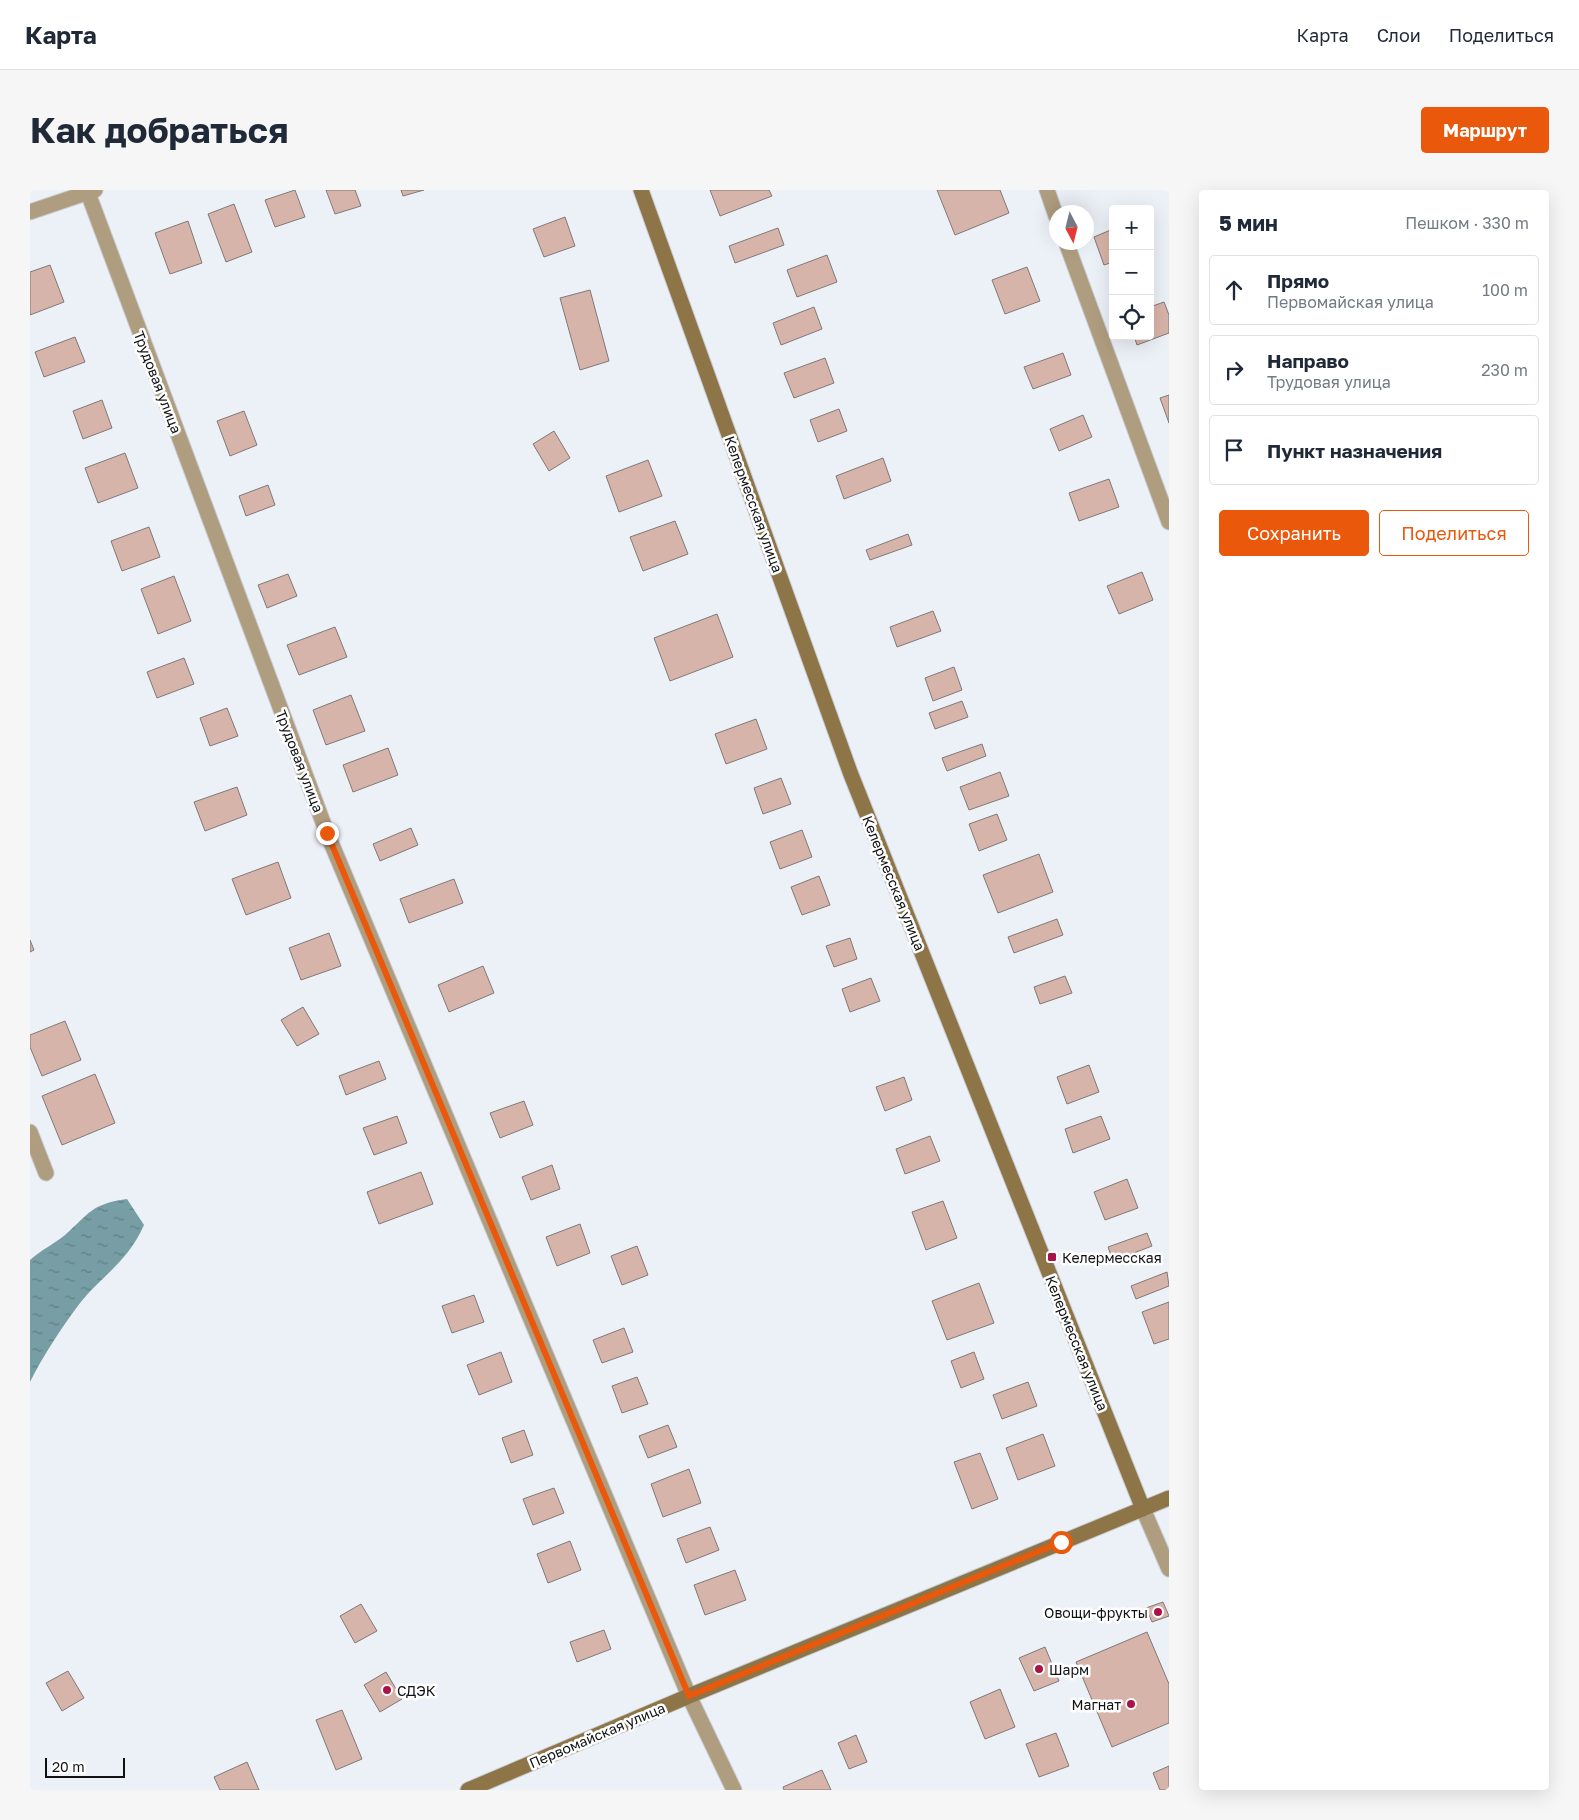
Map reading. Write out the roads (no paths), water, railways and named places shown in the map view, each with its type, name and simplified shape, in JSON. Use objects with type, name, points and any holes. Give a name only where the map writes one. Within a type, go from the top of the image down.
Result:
[{"type":"street","name":"Келермесская улица","points":[[641,190],[850,772],[1143,1509],[1169,1569]]},
{"type":"street","points":[[1047,190],[1052,205]]},
{"type":"street","points":[[30,212],[91,192]]},
{"type":"street","name":"Трудовая улица","points":[[91,192],[327,833],[689,1696],[734,1790]]},
{"type":"street","points":[[1069,250],[1169,522]]},
{"type":"street","points":[[30,1132],[46,1173]]},
{"type":"street","name":"Первомайская улица","points":[[468,1790],[689,1696],[1169,1498]]},
{"type":"water","points":[[127,1199],[144,1225],[137,1239],[121,1260],[77,1307],[52,1343],[30,1382],[30,1260],[65,1235],[86,1215],[98,1207]]},
{"type":"place","name":"Келермесская","points":[[1052,1257]]},
{"type":"place","name":"Овощи-фрукты","points":[[1158,1612]]},
{"type":"place","name":"Шарм","points":[[1039,1669]]},
{"type":"place","name":"СДЭК","points":[[387,1690]]},
{"type":"place","name":"Магнат","points":[[1131,1704]]}]
